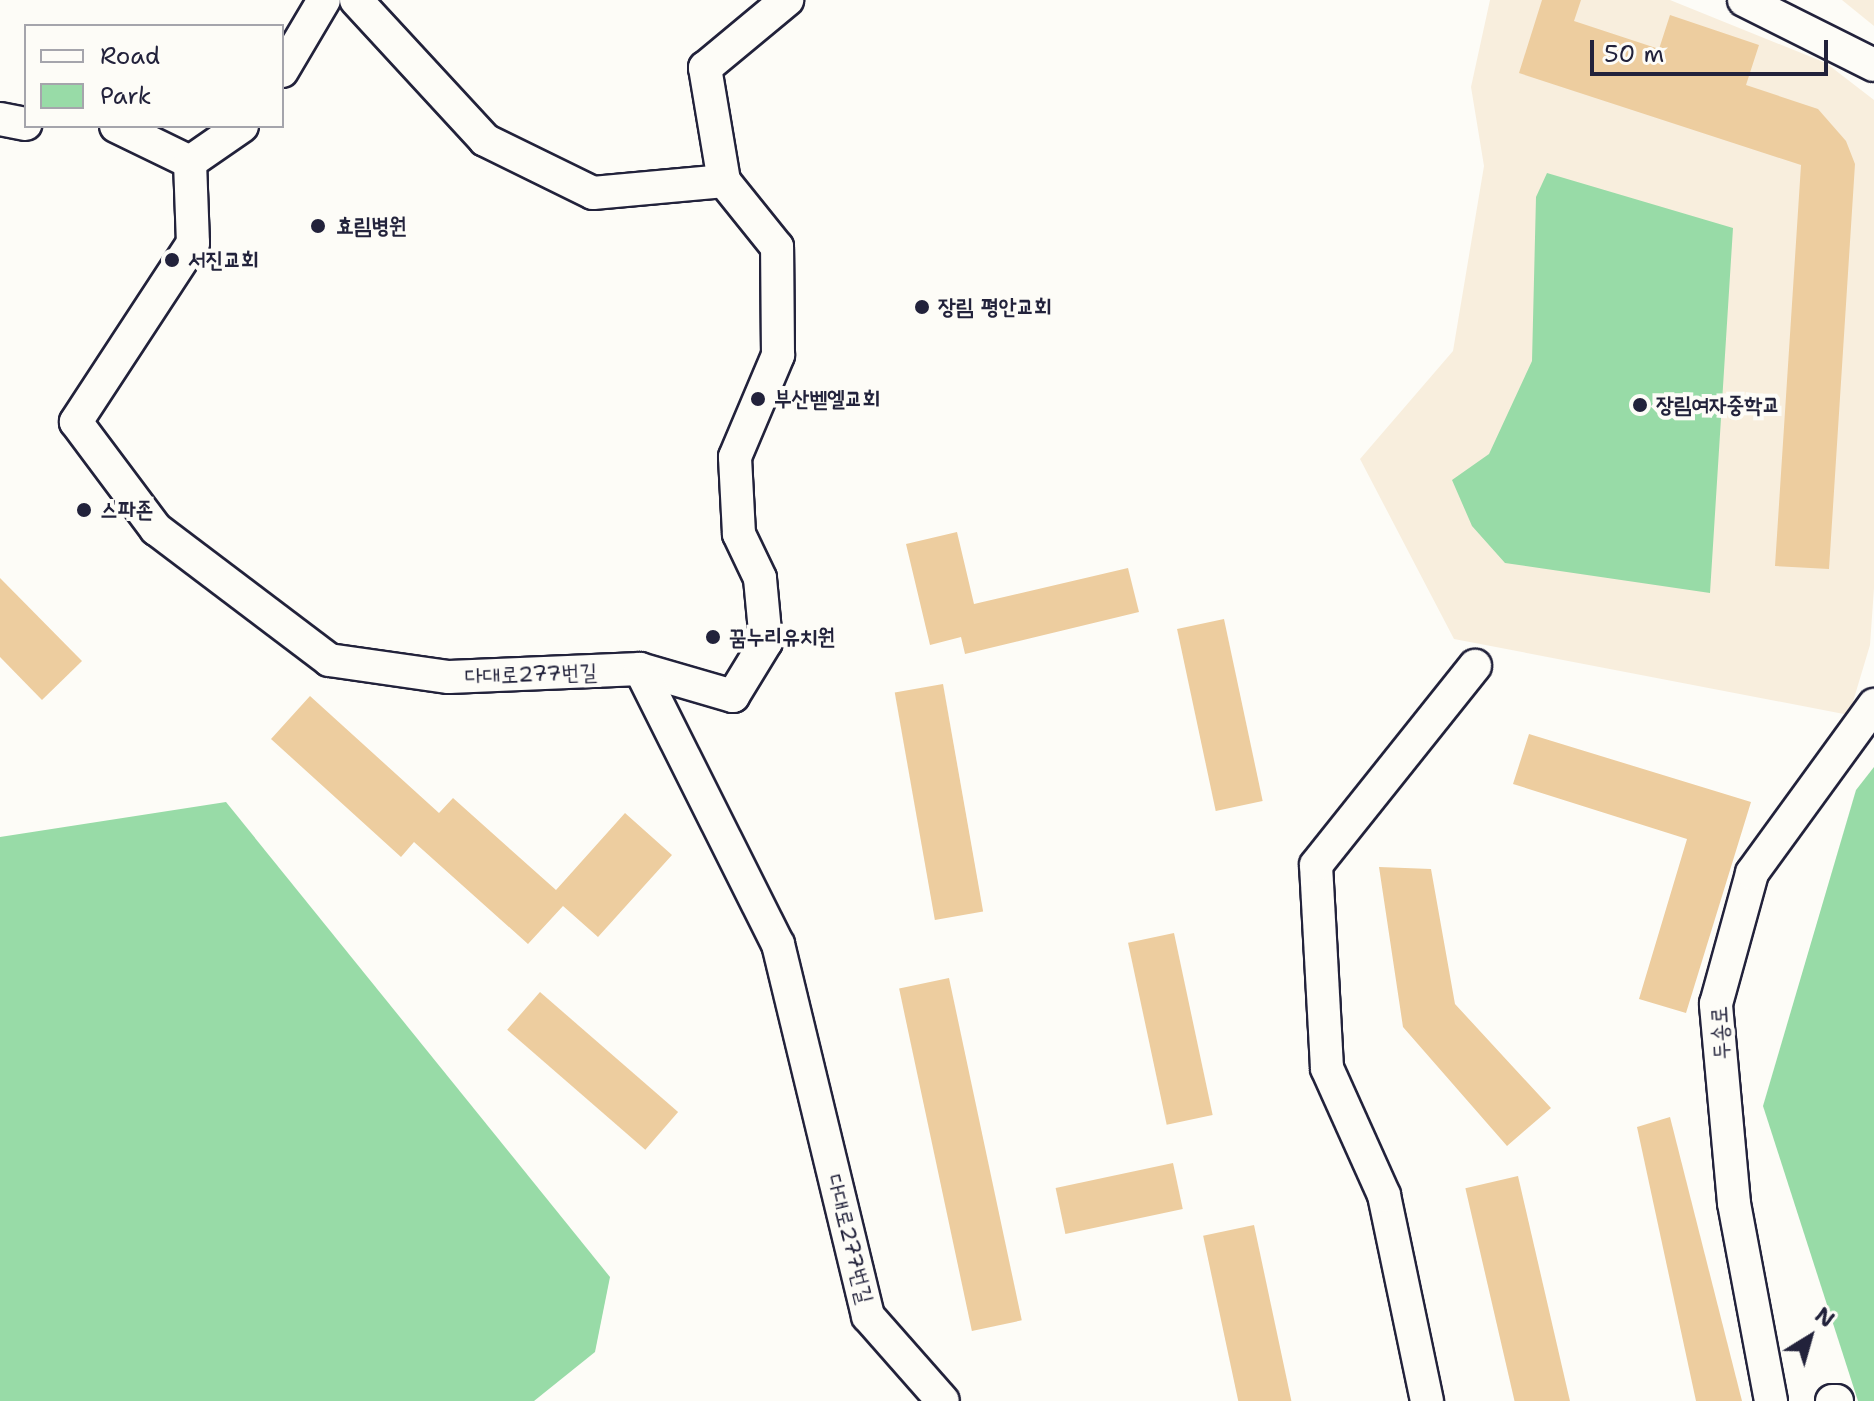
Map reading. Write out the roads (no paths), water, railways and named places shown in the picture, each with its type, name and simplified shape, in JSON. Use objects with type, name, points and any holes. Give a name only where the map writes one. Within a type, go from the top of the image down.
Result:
[{"type":"street","points":[[284,68],[324,0]]},
{"type":"street","points":[[356,0],[485,140],[593,193],[724,181]]},
{"type":"street","points":[[640,669],[733,696],[766,642],[760,578],[739,534],[735,457],[778,355],[777,247],[724,181],[705,68],[787,0]]},
{"type":"street","points":[[1744,0],[1874,65]]},
{"type":"street","points":[[0,119],[24,124]]},
{"type":"street","points":[[120,128],[190,162],[239,128]]},
{"type":"street","name":"다대로277번길","points":[[190,162],[193,243],[76,422],[156,529],[329,660],[449,677],[640,669],[778,944],[868,1316],[943,1401]]},
{"type":"street","points":[[1427,1401],[1384,1195],[1327,1068],[1316,865],[1475,666]]},
{"type":"street","name":"두송로","points":[[1771,1401],[1734,1203],[1716,1004],[1752,873],[1874,705]]},
{"type":"place","name":"효림병원","points":[[318,226]]},
{"type":"place","name":"서진교회","points":[[172,260]]},
{"type":"place","name":"장림 평안교회","points":[[922,307]]},
{"type":"place","name":"부산벧엘교회","points":[[758,399]]},
{"type":"place","name":"장림여자중학교","points":[[1640,405]]},
{"type":"place","name":"스파존","points":[[84,510]]},
{"type":"place","name":"꿈누리유치원","points":[[713,637]]}]
